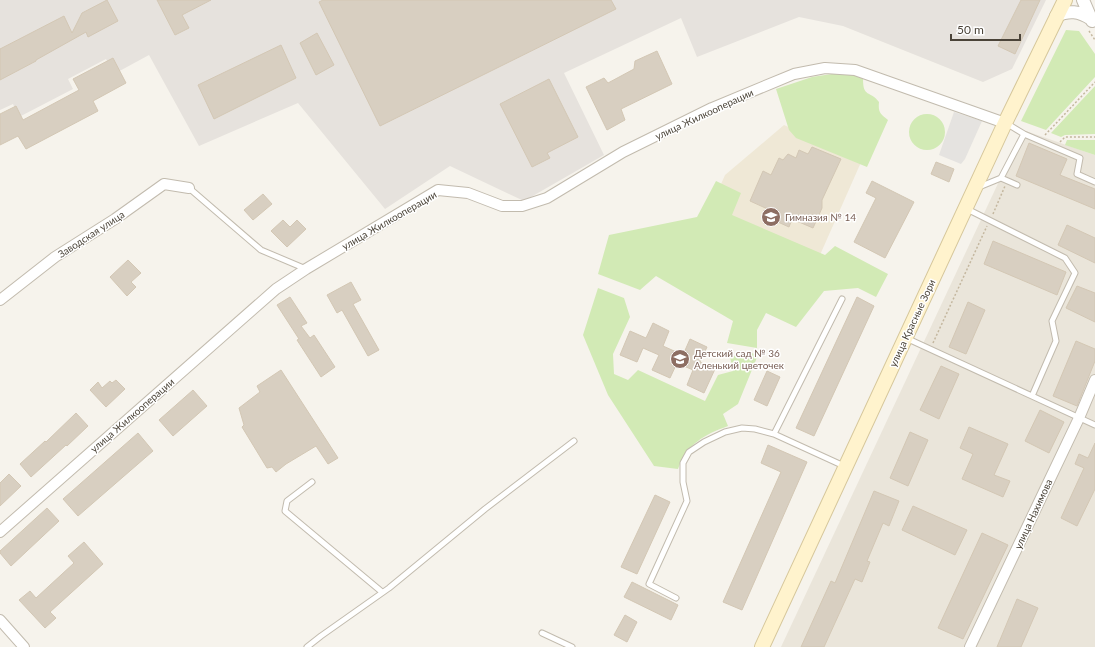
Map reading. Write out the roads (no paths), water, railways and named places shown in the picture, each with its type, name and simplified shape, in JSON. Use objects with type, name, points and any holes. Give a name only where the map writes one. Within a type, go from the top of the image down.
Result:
[{"type":"main road","name":"улица Красные Зори","points":[[762,647],[975,188],[1056,16],[1065,0]]},
{"type":"street","points":[[1083,0],[1093,22]]},
{"type":"street","points":[[1056,16],[1074,12],[1084,14],[1093,22]]},
{"type":"street","name":"улица Жилкооперации","points":[[0,532],[276,289],[306,269],[438,190],[468,193],[502,206],[522,206],[547,198],[630,148],[712,108],[794,74],[825,68],[855,70],[1006,123]]},
{"type":"street","name":"Заводская улица","points":[[0,300],[55,257],[115,219],[164,184],[189,188]]},
{"type":"street","name":"улица Нахимова","points":[[970,647],[1079,418],[1095,380]]},
{"type":"street","points":[[0,620],[24,647]]},
{"type":"lane","points":[[1006,123],[1024,134],[1056,146],[1080,158],[1077,174],[1095,182]]},
{"type":"lane","points":[[975,188],[1001,178],[1024,134]]},
{"type":"lane","points":[[1001,178],[1017,186]]},
{"type":"lane","points":[[189,188],[261,250],[306,269]]},
{"type":"lane","points":[[966,208],[1065,258],[1075,273],[1052,321],[1056,341],[1032,396]]},
{"type":"lane","points":[[774,434],[842,299]]},
{"type":"lane","points":[[905,338],[1095,425]]},
{"type":"lane","points":[[676,598],[649,584],[687,501],[683,482],[683,463],[689,452],[704,442],[725,432],[742,428],[755,429],[774,434],[845,467]]},
{"type":"lane","points":[[307,647],[382,592],[485,509],[574,441]]},
{"type":"lane","points":[[312,482],[287,501],[285,511],[382,592]]},
{"type":"lane","points":[[542,632],[572,647]]},
{"type":"place","name":"Гимназия № 14","points":[[771,217]]},
{"type":"place","name":"Детский сад № 36 Аленький цветочек","points":[[680,359]]}]
